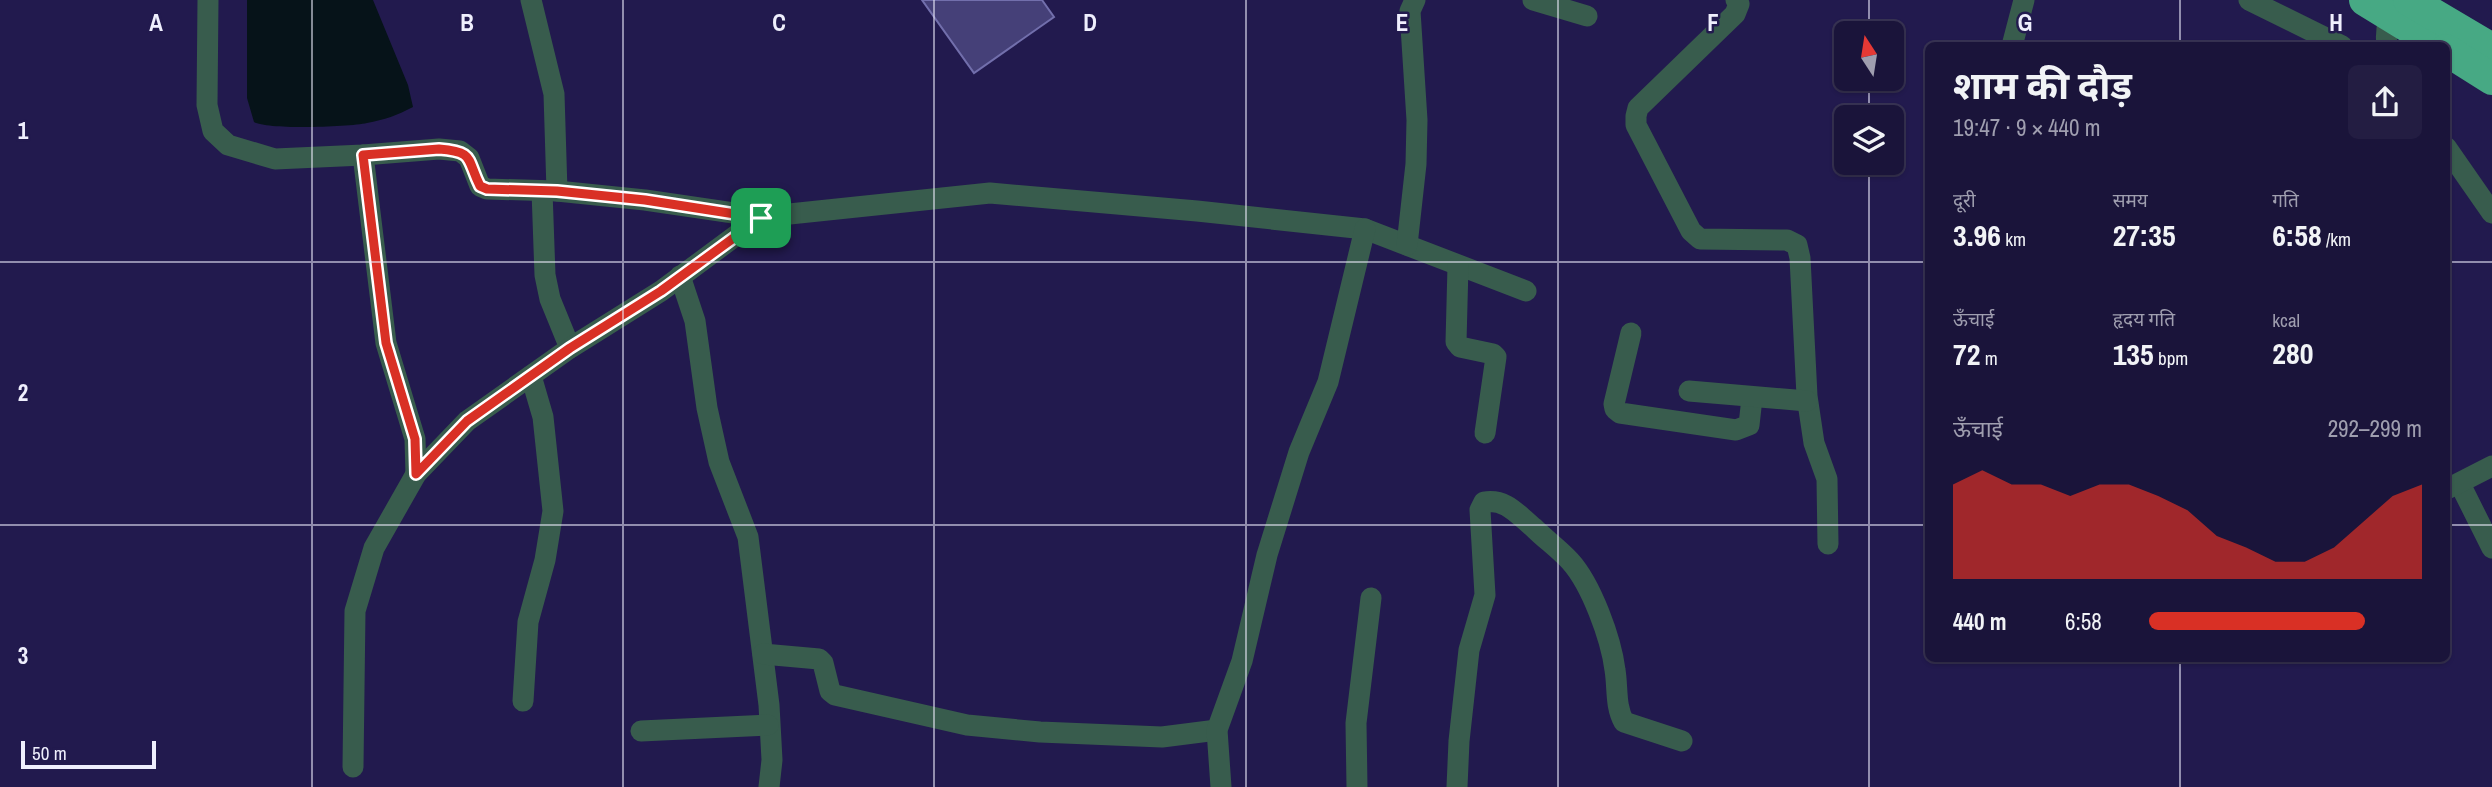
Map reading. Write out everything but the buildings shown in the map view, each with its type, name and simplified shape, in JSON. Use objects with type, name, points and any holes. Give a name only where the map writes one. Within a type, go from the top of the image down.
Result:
[{"type":"highway","points":[[2390,4],[2435,42]]},
{"type":"highway","points":[[2390,4],[2492,49]]},
{"type":"highway","points":[[2450,53],[2492,79]]},
{"type":"street","points":[[208,0],[207,105],[213,131],[228,145],[275,159],[460,150],[469,158],[480,186],[487,189],[549,191],[645,200],[761,218],[990,193],[1196,211],[1365,229],[1526,291]]},
{"type":"street","points":[[531,0],[554,93],[545,275],[550,299],[570,348]]},
{"type":"street","points":[[1407,244],[1416,164],[1417,120],[1410,11],[1415,0]]},
{"type":"street","points":[[1533,0],[1587,16]]},
{"type":"street","points":[[1737,0],[1739,4],[1735,14],[1639,108],[1636,125],[1692,231],[1700,239],[1787,240],[1797,245],[1800,258],[1807,401],[1814,443],[1827,479],[1828,544]]},
{"type":"street","points":[[2013,42],[2024,0]]},
{"type":"street","points":[[2249,0],[2335,42]]},
{"type":"street","points":[[2387,42],[2390,4]]},
{"type":"street","points":[[2450,153],[2492,214]]},
{"type":"street","points":[[363,155],[386,343],[415,439],[416,474]]},
{"type":"street","points":[[353,767],[355,611],[374,548],[416,474],[467,421],[761,218]]},
{"type":"street","points":[[1221,787],[1217,730],[1242,661],[1266,555],[1291,478],[1328,382],[1365,229]]},
{"type":"street","points":[[1458,266],[1456,342],[1460,347],[1496,357],[1485,433]]},
{"type":"street","points":[[680,276],[695,321],[707,408],[719,462],[748,537],[769,705],[772,760],[769,787]]},
{"type":"street","points":[[1631,333],[1614,404],[1620,413],[1736,430],[1749,425],[1752,398]]},
{"type":"street","points":[[523,701],[528,622],[545,560],[553,511],[543,417],[531,376]]},
{"type":"street","points":[[1689,391],[1807,401]]},
{"type":"street","points":[[2492,466],[2453,487],[2492,548]]},
{"type":"street","points":[[1457,787],[1469,650],[1485,595],[1480,510],[1485,502],[1497,500],[1509,507],[1571,562],[1588,589],[1607,638],[1615,668],[1619,712],[1624,722],[1682,741]]},
{"type":"street","points":[[1357,787],[1356,723],[1371,598]]},
{"type":"street","points":[[763,654],[819,659],[823,663],[830,691],[835,695],[967,725],[1040,732],[1162,737],[1217,730]]},
{"type":"street","points":[[640,732],[768,725]]},
{"type":"shaded area","points":[[247,0],[373,0],[408,85],[413,107],[373,122],[327,127],[275,126],[254,122],[247,98]]},
{"type":"route","points":[[460,150],[469,158],[477,182],[487,189],[557,191],[645,200],[761,218],[661,291],[570,348],[467,421],[416,474],[415,439],[386,343],[363,155],[460,150]]}]
